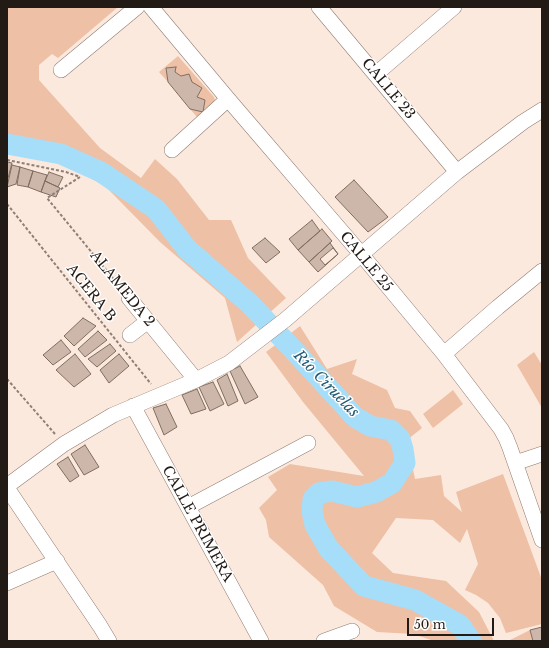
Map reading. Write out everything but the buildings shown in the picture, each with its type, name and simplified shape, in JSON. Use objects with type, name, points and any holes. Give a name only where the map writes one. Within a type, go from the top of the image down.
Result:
[{"type":"street","points":[[61,70],[137,7]]},
{"type":"street","name":"CALLE 25","points":[[151,7],[444,354],[501,429],[506,438],[542,540]]},
{"type":"street","name":"CALLE 23","points":[[319,7],[457,172]]},
{"type":"street","points":[[376,74],[454,7]]},
{"type":"street","points":[[172,150],[228,99]]},
{"type":"street","points":[[109,641],[7,487],[64,444],[113,415],[196,380],[229,363],[285,320],[457,172],[522,122],[542,110]]},
{"type":"street","points":[[444,354],[542,270]]},
{"type":"street","name":"ALAMEDA 2","points":[[129,298],[196,380]]},
{"type":"street","points":[[130,335],[148,321]]},
{"type":"street","name":"CALLE PRIMERA","points":[[133,406],[261,641]]},
{"type":"street","points":[[188,506],[308,443]]},
{"type":"street","points":[[515,463],[542,454]]},
{"type":"street","points":[[7,583],[57,561]]},
{"type":"street","points":[[324,641],[352,631]]},
{"type":"path","name":"ALAMEDA 2","points":[[7,160],[66,172],[80,177],[47,198],[129,298]]},
{"type":"path","name":"ACERA B","points":[[7,204],[159,395]]},
{"type":"path","points":[[7,379],[64,444]]},
{"type":"shaded area","points":[[7,7],[118,7],[58,58],[52,54],[39,65],[39,80],[100,148],[141,178],[155,159],[177,179],[209,220],[231,220],[248,258],[286,298],[237,342],[225,298],[160,242],[105,186],[57,160],[7,150]]},
{"type":"shaded area","points":[[178,56],[215,100],[210,107],[197,117],[190,109],[203,112],[205,100],[197,97],[202,88],[192,82],[189,74],[181,76],[175,72],[176,67],[166,68],[168,82],[159,72]]},
{"type":"shaded area","points":[[300,326],[327,369],[357,359],[352,374],[387,390],[395,408],[410,411],[422,428],[407,440],[415,479],[441,475],[444,496],[462,512],[456,492],[503,474],[542,580],[542,624],[506,633],[500,618],[488,603],[465,590],[478,564],[467,529],[460,543],[433,520],[396,518],[372,553],[393,573],[446,581],[479,612],[494,641],[434,641],[413,634],[377,632],[334,606],[323,585],[269,537],[266,520],[259,508],[277,490],[268,477],[290,464],[364,476],[303,402],[266,352]]},
{"type":"shaded area","points":[[534,352],[542,365],[542,408],[517,365]]},
{"type":"shaded area","points":[[453,390],[463,404],[433,428],[423,414]]},
{"type":"shaded area","points":[[530,630],[533,641],[508,641]]},
{"type":"waterway","name":"Río Ciruelas","points":[[7,144],[61,154],[101,172],[156,209],[187,249],[250,304],[355,417],[370,426],[391,430],[400,439],[405,463],[392,483],[376,492],[357,497],[332,491],[319,493],[313,499],[312,511],[315,525],[329,549],[364,586],[415,600],[460,625],[471,641]]}]
